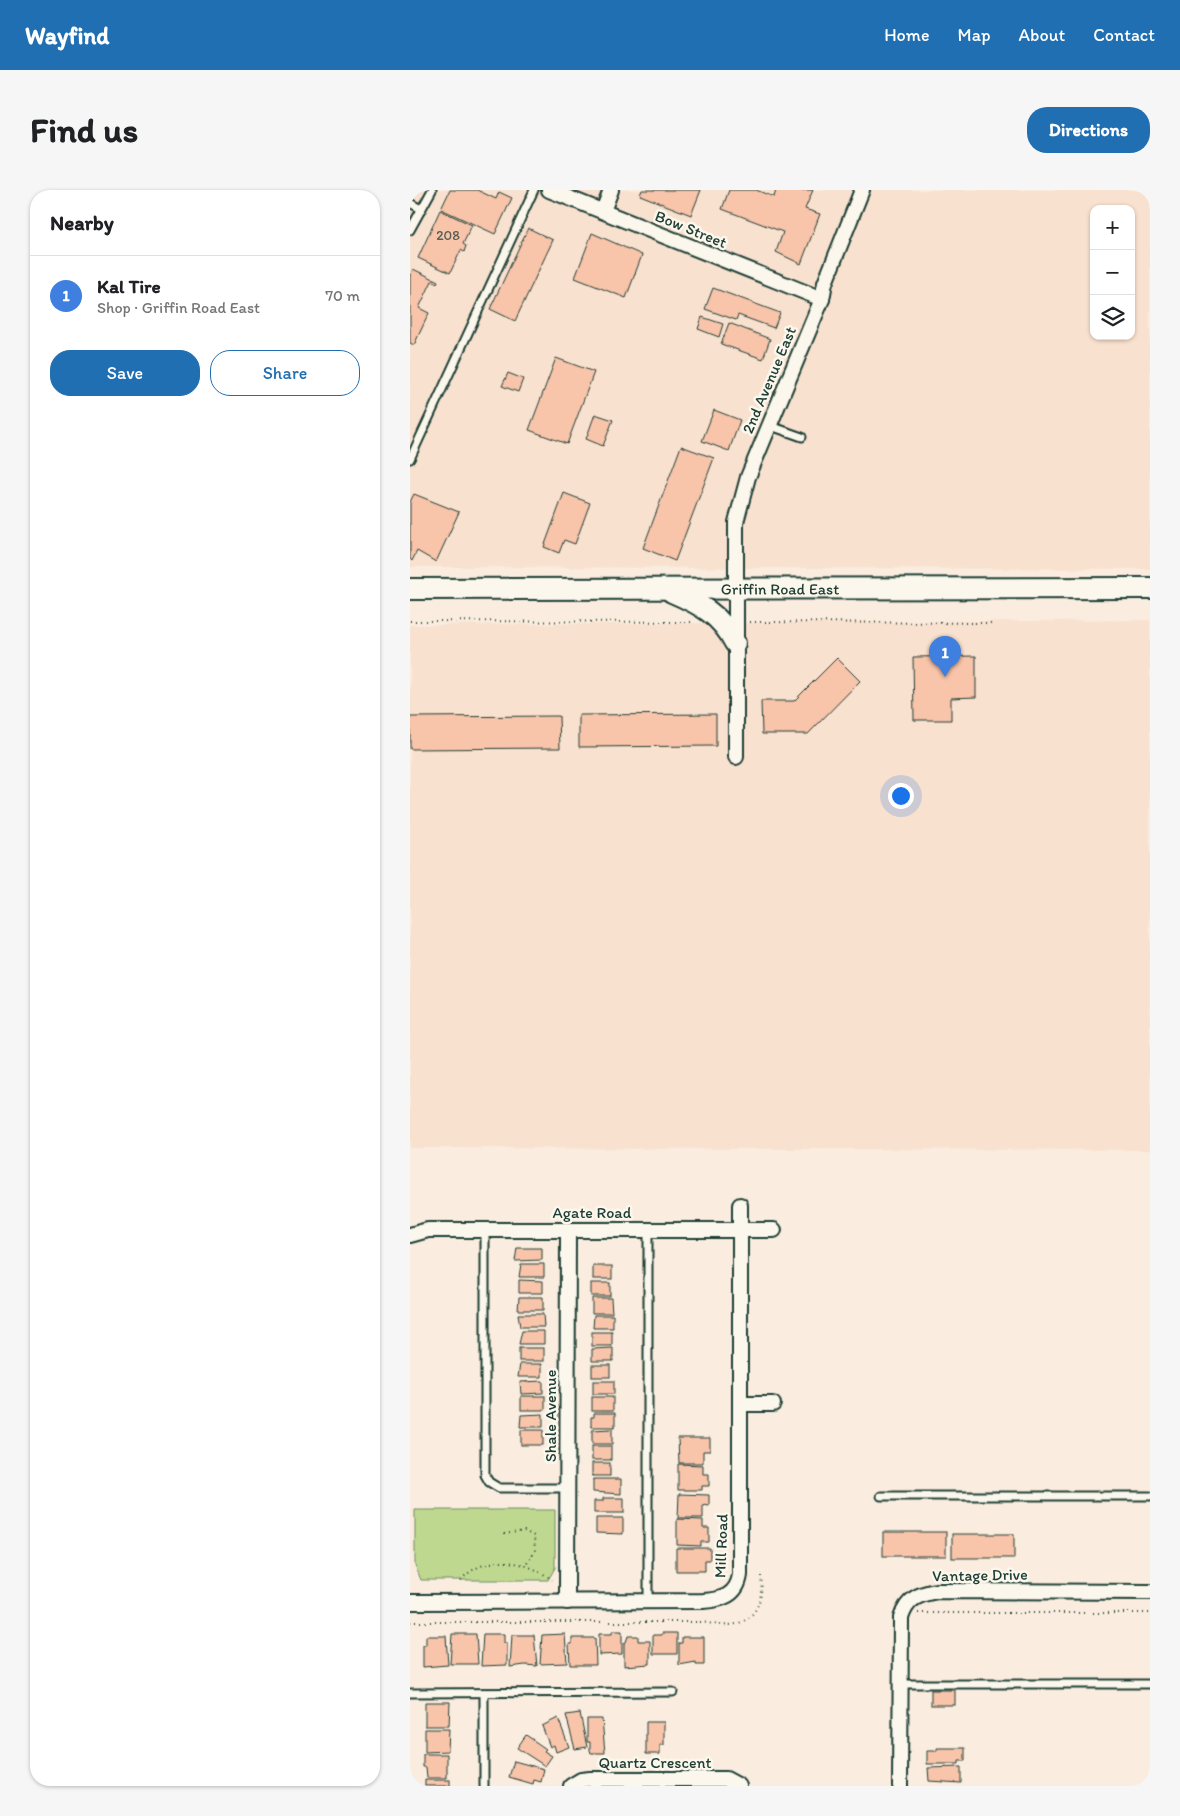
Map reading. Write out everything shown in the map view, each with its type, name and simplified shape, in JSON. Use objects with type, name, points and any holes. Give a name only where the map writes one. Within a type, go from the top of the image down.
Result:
[{"type":"main road","name":"Griffin Road East","points":[[410,589],[1150,588]]},
{"type":"main road","points":[[666,589],[710,610],[728,630],[735,643]]},
{"type":"street","name":"Bow Street","points":[[548,190],[822,299]]},
{"type":"street","points":[[603,211],[610,190]]},
{"type":"street","name":"2nd Avenue East","points":[[736,757],[736,522],[748,477],[822,299],[825,283],[862,190]]},
{"type":"street","name":"Mill Road","points":[[410,1602],[716,1600],[725,1597],[738,1584],[740,1205]]},
{"type":"street","name":"Agate Road","points":[[410,1235],[428,1230],[774,1230]]},
{"type":"street","name":"Shale Avenue","points":[[567,1602],[568,1230]]},
{"type":"street","points":[[740,1404],[773,1404]]},
{"type":"street","name":"Vantage Drive","points":[[900,1786],[901,1618],[904,1608],[915,1596],[937,1591],[1150,1592]]},
{"type":"street","name":"Quartz Crescent","points":[[571,1786],[581,1780],[706,1779],[726,1779],[739,1786]]},
{"type":"lane","points":[[410,230],[432,190]]},
{"type":"lane","points":[[410,459],[534,190]]},
{"type":"lane","points":[[410,203],[421,209]]},
{"type":"lane","points":[[768,426],[802,437]]},
{"type":"lane","points":[[485,1230],[485,1475],[489,1482],[499,1488],[567,1488]]},
{"type":"lane","points":[[648,1230],[648,1601]]},
{"type":"lane","points":[[881,1496],[1150,1496]]},
{"type":"lane","points":[[901,1684],[1150,1684]]},
{"type":"lane","points":[[410,1693],[673,1692]]},
{"type":"lane","points":[[484,1693],[484,1786]]},
{"type":"path","points":[[410,621],[699,622]]},
{"type":"path","points":[[746,622],[994,623]]},
{"type":"path","points":[[504,1534],[524,1531],[534,1536],[535,1551],[526,1565]]},
{"type":"path","points":[[461,1580],[473,1569],[486,1564],[511,1562],[526,1565],[552,1580]]},
{"type":"path","points":[[410,1622],[701,1622],[730,1625],[740,1622],[756,1611],[762,1597],[761,1576]]},
{"type":"path","points":[[756,1583],[762,1581]]},
{"type":"path","points":[[916,1613],[1150,1613]]},
{"type":"shaded area","points":[[410,190],[1150,190],[1150,569],[410,567]]},
{"type":"shaded area","points":[[1150,620],[1150,1150],[410,1148],[410,625]]},
{"type":"green space","points":[[415,1510],[555,1510],[555,1568],[548,1580],[421,1580],[415,1565]]},
{"type":"building","points":[[450,190],[477,190],[496,199],[499,192],[512,198],[495,234],[441,209]]},
{"type":"building","points":[[642,190],[701,190],[691,215],[640,195]]},
{"type":"building","points":[[729,190],[756,190],[774,197],[776,190],[813,190],[805,209],[820,214],[801,264],[776,252],[783,232],[722,209]]},
{"type":"building","points":[[440,210],[472,225],[463,244],[466,246],[464,252],[461,250],[450,273],[418,258]]},
{"type":"building","points":[[528,228],[553,240],[515,321],[490,309]]},
{"type":"building","points":[[592,233],[642,255],[626,298],[575,278]]},
{"type":"building","points":[[413,269],[438,281],[437,283],[432,281],[419,308],[429,313],[414,345],[410,343],[410,276]]},
{"type":"building","points":[[713,288],[780,313],[774,328],[738,315],[736,320],[705,309]]},
{"type":"building","points":[[702,317],[723,324],[719,337],[698,329]]},
{"type":"building","points":[[729,323],[770,339],[763,359],[721,344]]},
{"type":"building","points":[[556,358],[594,372],[567,444],[529,430]]},
{"type":"building","points":[[508,373],[523,379],[518,392],[502,386]]},
{"type":"building","points":[[714,410],[740,420],[729,451],[702,441]]},
{"type":"building","points":[[595,414],[613,420],[603,446],[586,439]]},
{"type":"building","points":[[681,446],[714,458],[675,561],[643,548]]},
{"type":"building","points":[[564,493],[590,503],[575,544],[564,540],[559,553],[544,547]]},
{"type":"building","points":[[414,494],[459,512],[436,562],[417,551],[412,561],[410,559],[410,502]]},
{"type":"building","points":[[976,656],[976,697],[951,698],[951,720],[914,720],[913,657]]},
{"type":"building","points":[[837,658],[860,681],[808,734],[762,734],[761,701],[794,701]]},
{"type":"building","points":[[716,714],[716,746],[579,747],[579,715]]},
{"type":"building","points":[[559,716],[560,748],[410,749],[410,717]]},
{"type":"building","points":[[517,1248],[542,1248],[542,1260],[515,1261]]},
{"type":"building","points":[[521,1264],[544,1264],[544,1277],[519,1277]]},
{"type":"building","points":[[593,1266],[612,1266],[612,1279],[593,1279]]},
{"type":"building","points":[[519,1280],[543,1281],[543,1293],[519,1293]]},
{"type":"building","points":[[591,1283],[610,1283],[610,1296],[591,1296]]},
{"type":"building","points":[[519,1297],[543,1297],[543,1310],[518,1310]]},
{"type":"building","points":[[592,1298],[611,1298],[612,1313],[592,1313]]},
{"type":"building","points":[[518,1314],[543,1314],[544,1327],[520,1327]]},
{"type":"building","points":[[594,1315],[613,1315],[613,1328],[593,1328]]},
{"type":"building","points":[[522,1331],[544,1331],[544,1344],[519,1344]]},
{"type":"building","points":[[592,1332],[612,1332],[612,1346],[592,1346]]},
{"type":"building","points":[[519,1348],[544,1348],[544,1361],[519,1361]]},
{"type":"building","points":[[613,1348],[613,1361],[592,1361],[592,1349]]},
{"type":"building","points":[[520,1364],[542,1364],[542,1377],[518,1377]]},
{"type":"building","points":[[592,1365],[610,1365],[610,1377],[592,1377]]},
{"type":"building","points":[[543,1381],[543,1393],[521,1394],[520,1382]]},
{"type":"building","points":[[593,1381],[614,1381],[614,1394],[593,1394]]},
{"type":"building","points":[[521,1396],[545,1396],[545,1410],[521,1410]]},
{"type":"building","points":[[592,1397],[613,1397],[613,1411],[592,1411]]},
{"type":"building","points":[[594,1413],[615,1413],[615,1427],[591,1427],[591,1417],[594,1417]]},
{"type":"building","points":[[543,1414],[543,1427],[520,1427],[521,1415]]},
{"type":"building","points":[[612,1429],[612,1444],[592,1444],[592,1430]]},
{"type":"building","points":[[521,1430],[543,1430],[543,1445],[521,1445]]},
{"type":"building","points":[[678,1438],[710,1438],[710,1451],[703,1451],[703,1463],[679,1463]]},
{"type":"building","points":[[592,1446],[611,1446],[611,1460],[592,1460]]},
{"type":"building","points":[[592,1463],[610,1463],[610,1476],[592,1476]]},
{"type":"building","points":[[678,1464],[703,1465],[703,1474],[709,1474],[709,1486],[702,1486],[702,1490],[678,1490]]},
{"type":"building","points":[[593,1479],[621,1479],[621,1494],[593,1492]]},
{"type":"building","points":[[679,1494],[709,1495],[709,1506],[703,1505],[703,1518],[678,1518]]},
{"type":"building","points":[[603,1498],[624,1498],[624,1513],[594,1513],[594,1501],[603,1501]]},
{"type":"building","points":[[596,1518],[623,1518],[623,1534],[596,1533]]},
{"type":"building","points":[[677,1519],[703,1520],[703,1528],[709,1528],[709,1542],[701,1542],[701,1546],[677,1545]]},
{"type":"building","points":[[883,1532],[946,1532],[946,1556],[883,1556]]},
{"type":"building","points":[[952,1534],[1014,1534],[1014,1558],[952,1558]]},
{"type":"building","points":[[676,1548],[710,1548],[710,1560],[705,1560],[705,1571],[676,1571]]},
{"type":"building","points":[[612,1631],[622,1631],[622,1654],[599,1655],[599,1634],[612,1634]]},
{"type":"building","points":[[662,1633],[677,1633],[677,1654],[653,1654],[653,1635],[662,1635]]},
{"type":"building","points":[[452,1634],[476,1634],[478,1664],[450,1664]]},
{"type":"building","points":[[483,1634],[504,1634],[504,1643],[507,1643],[507,1665],[481,1666]]},
{"type":"building","points":[[565,1634],[567,1663],[540,1664],[542,1635]]},
{"type":"building","points":[[512,1635],[534,1635],[537,1666],[510,1667]]},
{"type":"building","points":[[426,1636],[446,1636],[448,1665],[423,1667],[423,1645],[426,1645]]},
{"type":"building","points":[[628,1636],[638,1636],[638,1641],[650,1641],[650,1664],[624,1666],[624,1643]]},
{"type":"building","points":[[682,1637],[704,1637],[704,1665],[696,1665],[696,1662],[679,1665],[679,1643],[682,1643]]},
{"type":"building","points":[[572,1638],[595,1638],[596,1665],[570,1665],[569,1644],[572,1644]]},
{"type":"building","points":[[931,1690],[955,1690],[955,1705],[931,1705]]},
{"type":"building","points":[[425,1702],[450,1702],[449,1726],[425,1726]]},
{"type":"building","points":[[580,1713],[587,1747],[575,1749],[566,1715]]},
{"type":"building","points":[[558,1718],[569,1747],[556,1752],[554,1745],[550,1747],[542,1726]]},
{"type":"building","points":[[587,1719],[602,1719],[605,1753],[591,1753],[590,1742],[587,1742]]},
{"type":"building","points":[[646,1722],[664,1722],[664,1745],[660,1745],[660,1754],[646,1754]]},
{"type":"building","points":[[425,1729],[449,1729],[448,1751],[425,1752]]},
{"type":"building","points":[[526,1735],[546,1749],[544,1751],[552,1756],[545,1766],[517,1748]]},
{"type":"building","points":[[937,1748],[965,1748],[965,1761],[959,1761],[959,1764],[927,1764],[927,1751],[937,1751]]},
{"type":"building","points":[[423,1754],[447,1754],[447,1778],[427,1778],[426,1767],[423,1767]]},
{"type":"building","points":[[514,1761],[544,1769],[541,1782],[534,1780],[533,1784],[509,1777]]},
{"type":"building","points":[[961,1767],[961,1783],[929,1781],[928,1768]]},
{"type":"building","points":[[425,1780],[450,1780],[450,1786],[425,1786]]},
{"type":"place","name":"Kal Tire","points":[[945,677]]}]
